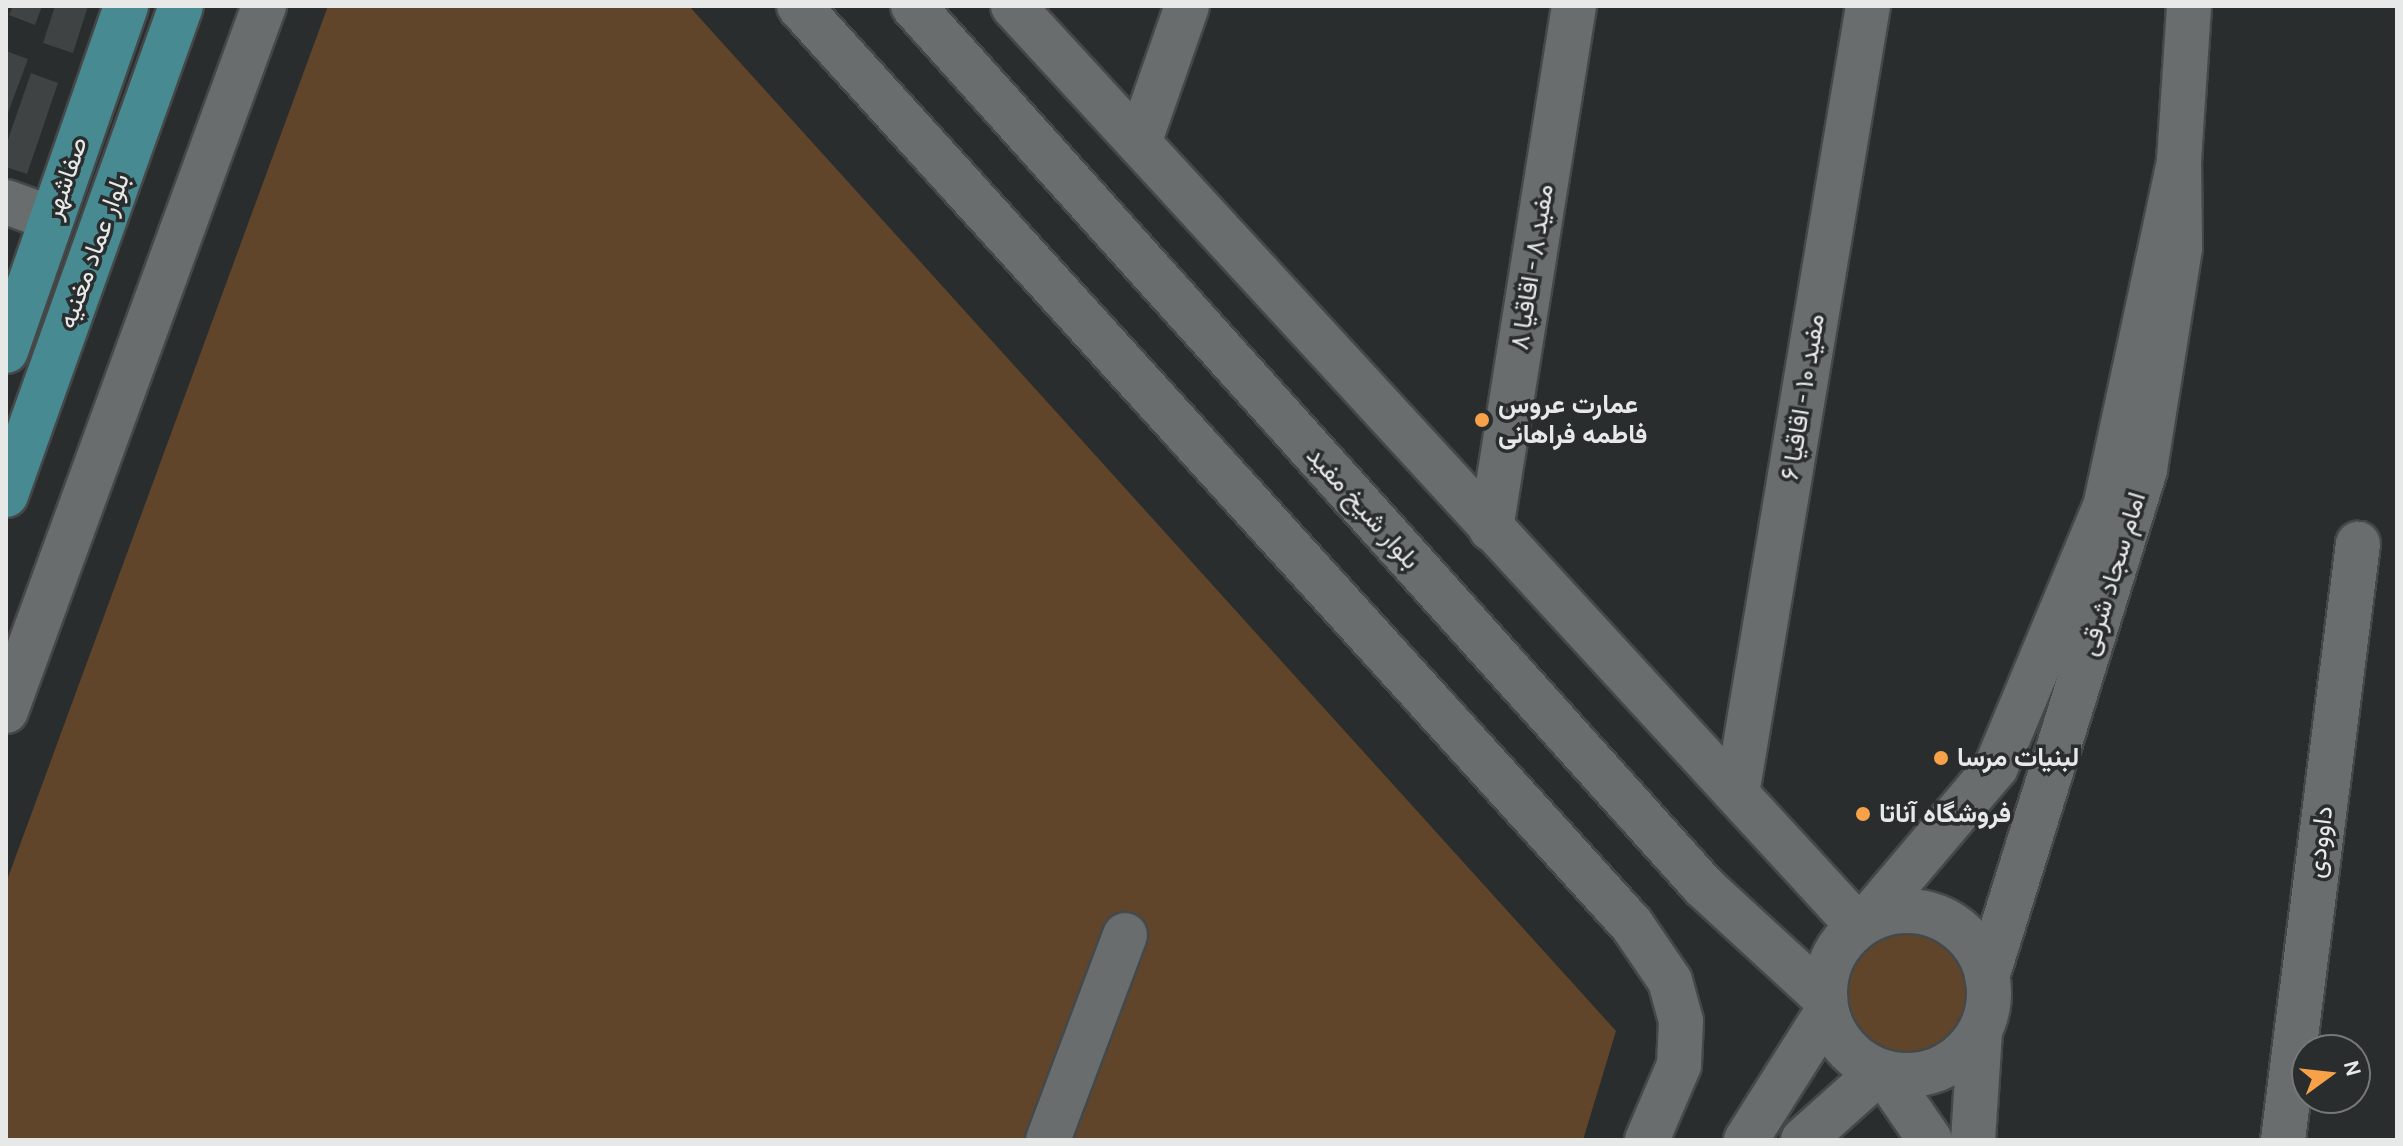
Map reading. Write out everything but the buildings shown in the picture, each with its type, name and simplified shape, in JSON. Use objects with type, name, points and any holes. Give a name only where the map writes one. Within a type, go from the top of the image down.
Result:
[{"type":"main road","name":"صفاشهر","points":[[6,351],[126,6]]},
{"type":"main road","name":"بلوار عماد مغنیه","points":[[6,495],[181,6]]},
{"type":"street","points":[[6,711],[264,6]]},
{"type":"street","points":[[799,6],[1632,925],[1670,981],[1681,1021],[1679,1065],[1647,1140]]},
{"type":"street","name":"بلوار شیخ مفید","points":[[913,6],[1703,886],[1826,1005]]},
{"type":"street","points":[[1013,6],[1491,529],[1738,788],[1862,924]]},
{"type":"street","points":[[1139,143],[1187,6]]},
{"type":"street","name":"مفید ۸ - اقاقیا ۸","points":[[1491,529],[1574,6]]},
{"type":"street","name":"مفید ۱۰ - اقاقیا ۶","points":[[1738,788],[1868,6]]},
{"type":"street","name":"امام سجاد شرقی","points":[[1987,977],[2145,470],[2180,248],[2179,161],[2189,6]]},
{"type":"street","name":"امام سجاد شرقی","points":[[1862,924],[1996,767],[2105,507],[2179,161]]},
{"type":"street","points":[[6,202],[51,218]]},
{"type":"street","name":"داوودی","points":[[2283,1140],[2358,544]]},
{"type":"street","points":[[1746,1140],[1826,1005],[1832,958],[1862,924],[1895,911],[1926,913],[1976,948],[1987,977],[1973,1140]]},
{"type":"street","points":[[1048,1140],[1125,935]]},
{"type":"street","points":[[1826,1005],[1846,1049],[1882,1072],[1930,1140]]},
{"type":"street","points":[[1803,1140],[1882,1072],[1939,1069],[1980,1032]]},
{"type":"shaded area","points":[[328,6],[689,6],[1616,1031],[1583,1140],[6,1140],[6,883]]},
{"type":"shaded area","points":[[1908,933],[1931,938],[1951,951],[1964,971],[1969,994],[1964,1017],[1951,1037],[1931,1050],[1908,1055],[1885,1050],[1865,1037],[1852,1017],[1847,994],[1852,971],[1865,951],[1885,938]]},
{"type":"place","name":"عمارت عروس فاطمه فراهانی","points":[[1482,420]]},
{"type":"place","name":"لبنیات مرسا","points":[[1941,758]]},
{"type":"place","name":"فروشگاه آناتا","points":[[1863,814]]}]
